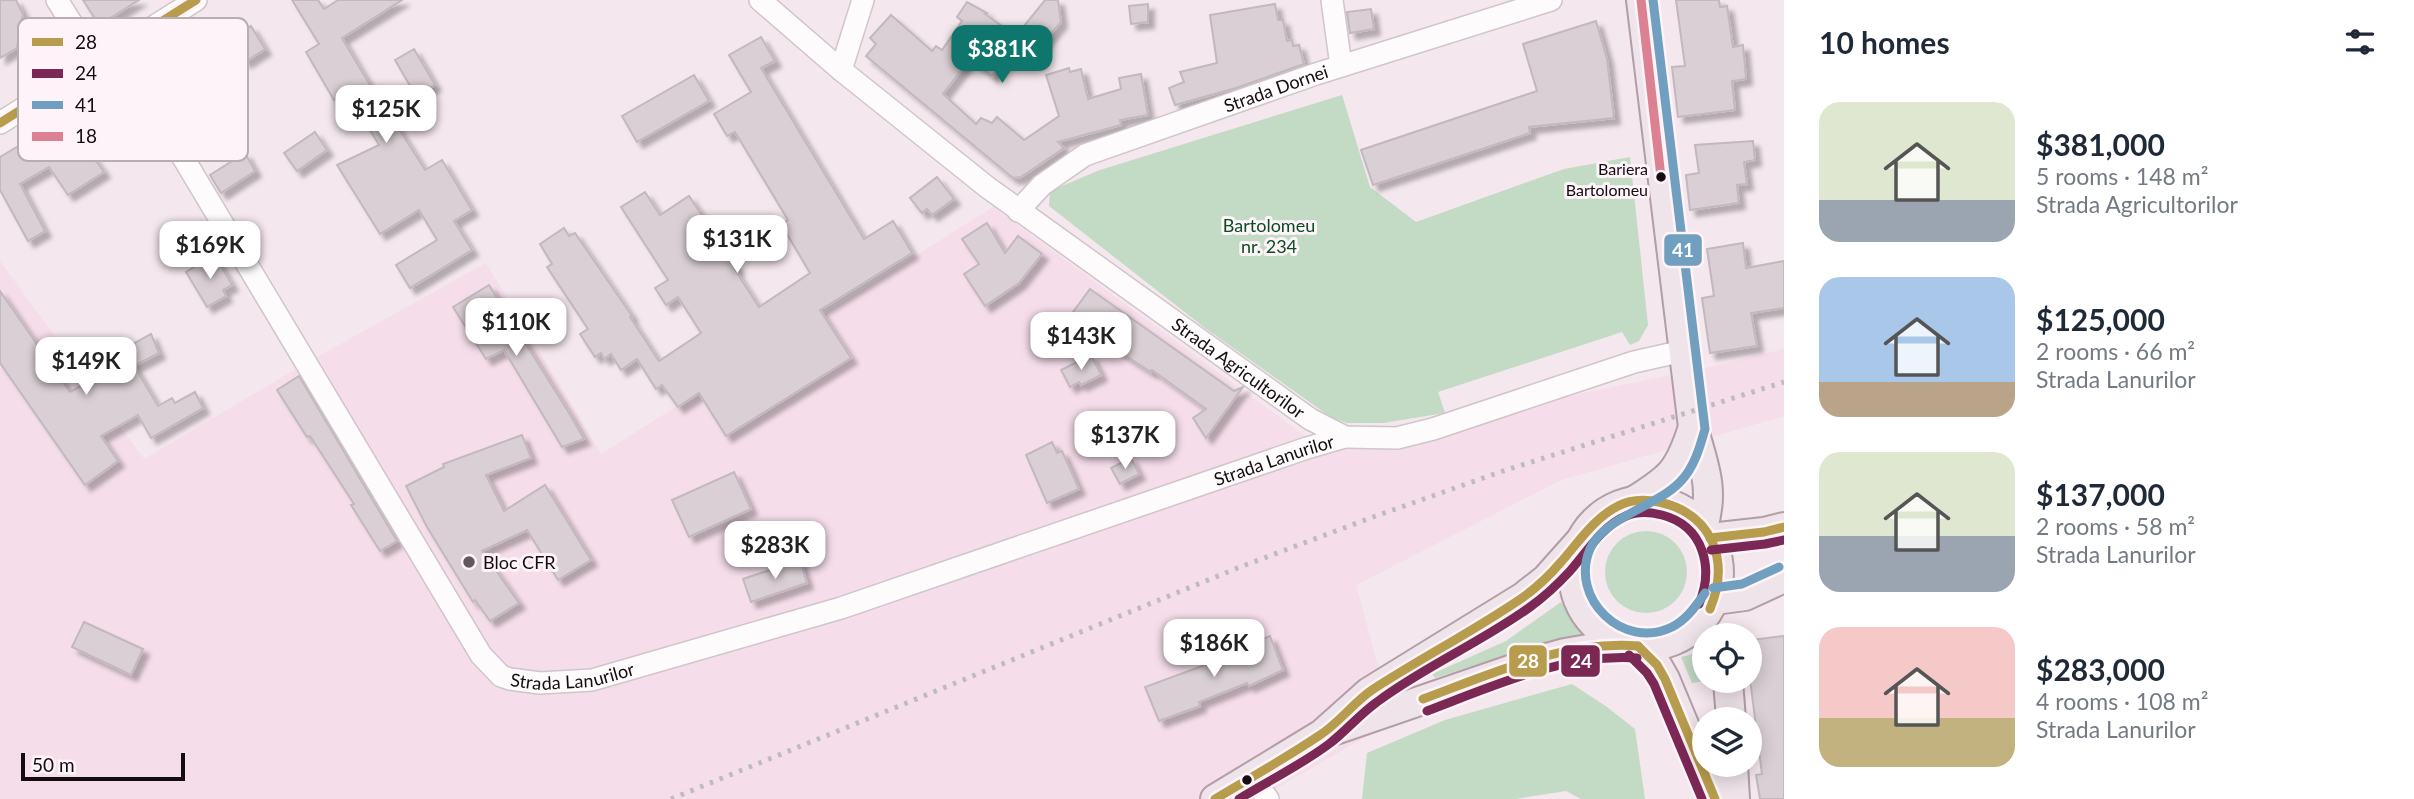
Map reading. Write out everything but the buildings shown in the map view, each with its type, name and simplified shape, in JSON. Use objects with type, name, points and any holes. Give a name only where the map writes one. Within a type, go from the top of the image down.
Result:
[{"type":"main road","points":[[1322,734],[1517,666],[1565,653],[1631,644],[1656,646],[1672,642],[1700,623],[1712,604],[1720,568],[1707,532],[1708,482],[1693,427],[1641,0]]},
{"type":"main road","points":[[1215,799],[1322,734],[1369,692],[1523,597],[1546,579],[1594,522],[1611,509],[1632,502],[1671,474],[1685,452],[1693,427]]},
{"type":"main road","points":[[1632,502],[1663,502],[1691,516],[1707,532],[1764,532],[1784,527]]},
{"type":"main road","points":[[1581,540],[1575,556],[1573,574],[1582,609],[1606,635],[1631,644],[1657,665],[1715,799]]},
{"type":"main road","points":[[1712,604],[1745,596],[1784,578]]},
{"type":"main road","points":[[1712,604],[1717,623]]},
{"type":"main road","points":[[1734,777],[1735,799]]},
{"type":"street","points":[[57,0],[68,18]]},
{"type":"street","points":[[167,18],[196,0]]},
{"type":"street","name":"Strada Agricultorilor","points":[[760,0],[842,70],[1018,211],[1310,419],[1345,437],[1397,438],[1433,429],[1634,362],[1684,351]]},
{"type":"street","points":[[842,70],[863,0]]},
{"type":"street","points":[[1332,0],[1341,66]]},
{"type":"street","name":"Strada Dornei","points":[[1018,211],[1042,185],[1085,155],[1341,66],[1552,0]]},
{"type":"street","points":[[0,123],[18,112]]},
{"type":"street","name":"Strada Lanurilor","points":[[185,161],[481,654],[501,676],[510,679],[540,683],[592,680],[841,608],[1345,437]]},
{"type":"street","points":[[1251,776],[1268,799]]},
{"type":"shaded area","points":[[993,207],[1320,447],[1710,367],[1784,349],[1784,416],[1561,480],[1356,585],[1393,721],[1258,799],[0,799],[0,261],[144,459],[303,365],[486,263],[601,454]]},
{"type":"green space","name":"Bartolomeu nr. 234","points":[[1342,95],[1370,187],[1416,222],[1564,169],[1630,157],[1648,325],[1639,341],[1630,345],[1622,332],[1438,392],[1445,413],[1383,423],[1347,423],[1332,418],[1205,328],[1049,206],[1050,191],[1100,170]]},
{"type":"green space","points":[[1646,531],[1662,534],[1675,543],[1684,556],[1687,572],[1684,588],[1675,601],[1662,610],[1646,613],[1630,610],[1617,601],[1608,588],[1605,572],[1608,556],[1617,543],[1630,534]]},
{"type":"green space","points":[[1561,602],[1583,634],[1515,652],[1435,678],[1432,674],[1506,641]]},
{"type":"green space","points":[[1692,654],[1692,683],[1681,657]]},
{"type":"green space","points":[[1572,684],[1635,729],[1645,799],[1581,799],[1566,791],[1515,799],[1362,799],[1367,753],[1445,720]]},
{"type":"railway","points":[[671,799],[1240,567],[1373,517],[1503,471],[1784,382]]},
{"type":"transit line","name":"28","points":[[167,18],[196,0]]},
{"type":"transit line","name":"18","points":[[1641,0],[1661,177]]},
{"type":"transit line","name":"41","points":[[1653,0],[1705,429],[1696,457],[1680,482],[1658,499],[1618,520],[1607,529],[1590,549],[1585,567],[1587,585],[1594,602],[1619,626],[1636,632],[1654,633],[1672,627],[1694,608],[1705,593]]},
{"type":"transit line","name":"28","points":[[0,123],[18,112]]},
{"type":"transit line","name":"28","points":[[1215,799],[1320,735],[1372,690],[1522,598],[1552,572],[1594,524],[1609,511],[1628,502],[1649,500],[1678,508],[1704,528],[1717,557],[1716,591],[1710,609]]},
{"type":"transit line","name":"24","points":[[1239,799],[1318,752],[1395,689],[1493,632],[1530,607],[1565,576],[1609,526],[1626,516],[1653,513],[1688,528],[1702,550],[1705,563],[1699,604]]},
{"type":"transit line","name":"28","points":[[1710,538],[1784,527]]},
{"type":"transit line","name":"24","points":[[1711,550],[1784,540]]},
{"type":"transit line","name":"41","points":[[1713,588],[1742,584],[1779,567]]},
{"type":"transit line","name":"28","points":[[1638,646],[1657,665],[1665,679],[1715,799]]},
{"type":"transit line","name":"28","points":[[1423,699],[1501,670],[1555,654],[1583,648],[1638,646]]},
{"type":"transit line","name":"24","points":[[1629,655],[1654,684],[1702,799]]},
{"type":"transit line","name":"24","points":[[1427,711],[1503,682],[1556,666],[1610,658],[1637,658]]},
{"type":"place","name":"Bariera Bartolomeu","points":[[1661,177]]},
{"type":"place","name":"Bloc CFR","points":[[469,562]]}]
